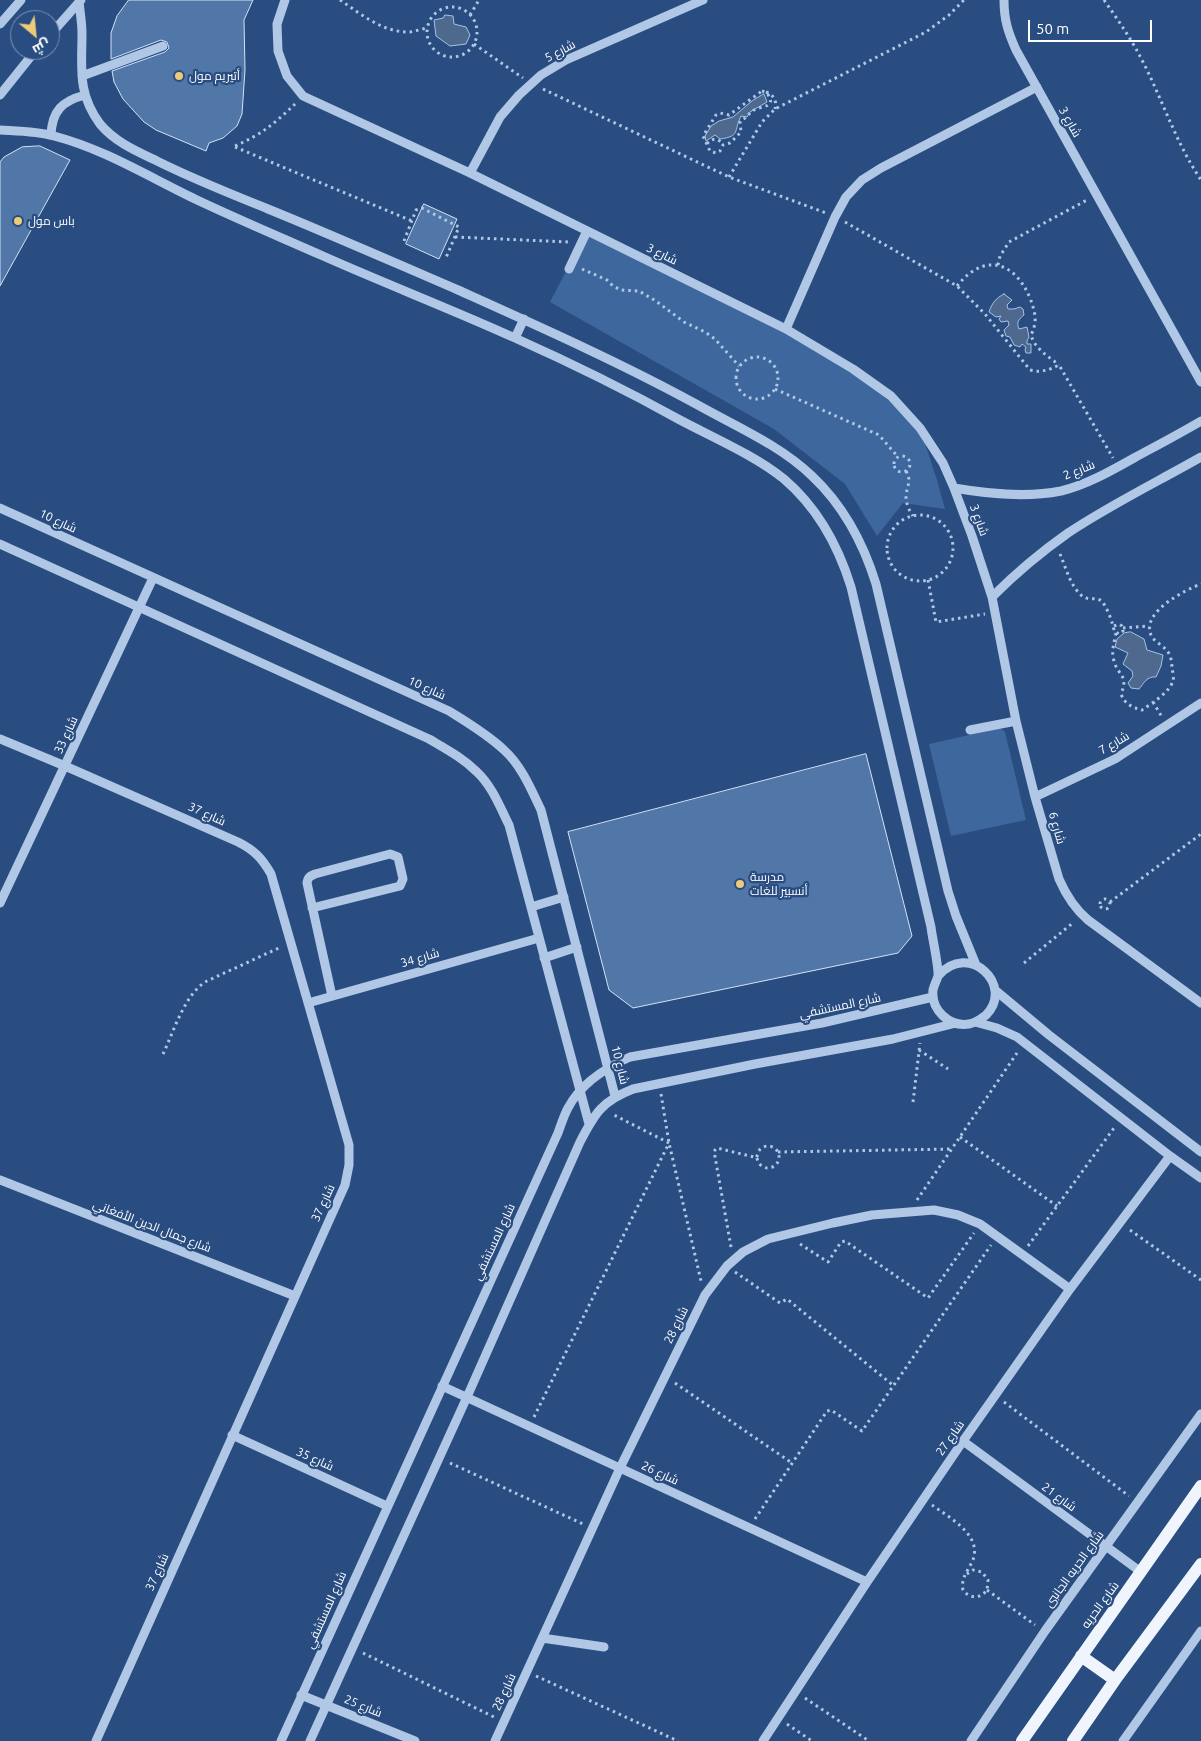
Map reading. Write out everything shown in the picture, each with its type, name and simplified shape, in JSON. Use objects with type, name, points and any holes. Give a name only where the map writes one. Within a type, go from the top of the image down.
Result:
[{"type":"main road","name":"شارع الحريه","points":[[1022,1741],[1201,1486]]},
{"type":"main road","points":[[1073,1741],[1115,1680],[1201,1564]]},
{"type":"main road","points":[[1081,1656],[1115,1680]]},
{"type":"street","points":[[0,24],[21,0]]},
{"type":"street","name":"شارع 3","points":[[285,0],[277,24],[278,51],[287,76],[302,96],[470,173],[786,329],[853,369],[891,396],[920,428],[943,463],[954,488],[992,596]]},
{"type":"street","name":"شارع 5","points":[[470,173],[500,117],[519,95],[541,76],[566,60],[702,0]]},
{"type":"street","name":"شارع 3","points":[[1004,0],[1007,30],[1016,50],[1201,382]]},
{"type":"street","points":[[60,23],[80,1]]},
{"type":"street","points":[[80,1],[82,76],[87,105],[102,126],[120,143],[206,184],[524,319],[658,383],[783,453],[829,492],[858,535],[876,584],[948,891],[976,965]]},
{"type":"street","points":[[82,76],[163,46]]},
{"type":"street","points":[[0,96],[28,60]]},
{"type":"street","points":[[786,329],[835,217],[846,197],[862,180],[881,168],[1037,87]]},
{"type":"street","points":[[51,135],[56,113],[63,104],[72,98],[85,96]]},
{"type":"street","points":[[0,130],[51,135],[112,157],[157,180],[351,268],[515,338],[649,403],[763,464],[784,479],[803,497],[819,517],[844,562],[925,901],[938,976]]},
{"type":"street","points":[[157,180],[164,165]]},
{"type":"street","points":[[570,267],[587,231]]},
{"type":"street","points":[[515,338],[524,319]]},
{"type":"street","name":"شارع 2","points":[[954,488],[1008,495],[1052,492],[1084,483],[1118,467],[1201,421]]},
{"type":"street","points":[[992,596],[1028,563],[1088,520],[1201,457]]},
{"type":"street","name":"شارع 10","points":[[0,508],[449,711],[478,728],[505,751],[526,779],[541,810],[615,1096]]},
{"type":"street","points":[[0,544],[429,739],[455,754],[478,772],[496,797],[509,825],[589,1124]]},
{"type":"street","name":"شارع 33","points":[[0,903],[153,578]]},
{"type":"street","name":"شارع 6","points":[[992,596],[1016,721],[1035,797],[1064,892],[1082,915],[1200,999]]},
{"type":"street","name":"شارع 7","points":[[1035,797],[1115,758],[1201,704]]},
{"type":"street","points":[[970,730],[1016,721]]},
{"type":"street","name":"شارع 37","points":[[0,739],[252,849],[263,860],[271,874],[349,1145],[346,1185],[96,1741]]},
{"type":"street","points":[[312,908],[400,886],[403,879],[398,857],[390,854],[309,877],[307,883],[312,908],[332,996]]},
{"type":"street","points":[[531,907],[564,898]]},
{"type":"street","name":"شارع 34","points":[[308,1003],[539,938]]},
{"type":"street","points":[[544,958],[577,947]]},
{"type":"street","points":[[956,1023],[943,1016],[934,1004],[935,982],[938,976],[951,965],[968,962],[976,965],[989,975],[995,990],[1049,1035],[1201,1152]]},
{"type":"street","points":[[310,1741],[589,1124],[600,1108],[615,1096],[633,1089],[755,1064],[849,1048],[956,1023],[968,1024],[975,1022],[988,1013],[992,1006],[995,990]]},
{"type":"street","name":"شارع المستشفي","points":[[281,1741],[568,1108],[580,1090],[608,1067],[630,1057],[822,1023],[933,997]]},
{"type":"street","points":[[975,1022],[997,1028],[1017,1037],[1201,1178]]},
{"type":"street","name":"شارع 27","points":[[763,1741],[867,1582],[963,1441],[1070,1289],[1170,1156]]},
{"type":"street","name":"شارع جمال الدين الأفغاني","points":[[0,1180],[295,1296]]},
{"type":"street","name":"شارع 28","points":[[495,1741],[620,1468],[705,1296],[730,1263],[743,1252],[768,1239],[872,1215],[934,1210],[958,1215],[980,1224],[1070,1289]]},
{"type":"street","name":"شارع 26","points":[[442,1386],[867,1582]]},
{"type":"street","name":"شارع الحريه الجانبى","points":[[970,1741],[1045,1632],[1201,1414]]},
{"type":"street","name":"شارع 35","points":[[232,1435],[387,1506]]},
{"type":"street","name":"شارع 21","points":[[963,1441],[1141,1572]]},
{"type":"street","points":[[1123,1741],[1201,1631]]},
{"type":"street","points":[[542,1638],[604,1647]]},
{"type":"street","name":"شارع 25","points":[[301,1695],[415,1741]]},
{"type":"path","points":[[340,0],[389,30],[408,32],[428,28]]},
{"type":"path","points":[[470,15],[478,0]]},
{"type":"path","points":[[730,177],[762,122],[775,109],[926,32],[949,16],[964,0]]},
{"type":"path","points":[[1104,0],[1143,61],[1173,131],[1201,180]]},
{"type":"path","points":[[456,8],[470,15],[477,29],[474,44],[463,55],[448,57],[434,50],[430,43],[428,28],[430,21],[441,10],[456,8]]},
{"type":"path","points":[[474,44],[532,84],[730,177],[835,217],[957,286],[985,314],[1030,370],[1044,371],[1059,364]]},
{"type":"path","points":[[766,92],[770,101],[768,106],[754,110],[741,120],[741,132],[730,143],[723,146],[720,151],[714,153],[710,151],[703,135],[716,115],[720,113],[729,115],[762,92],[766,92],[774,97],[775,109]]},
{"type":"path","points":[[302,96],[268,128],[257,136],[235,146],[412,221]]},
{"type":"path","points":[[707,144],[710,140],[715,139],[720,141],[723,146]]},
{"type":"path","points":[[998,265],[1000,256],[1008,242],[1097,195]]},
{"type":"path","points":[[404,241],[416,210],[422,208],[458,225],[459,228],[445,260]]},
{"type":"path","points":[[455,237],[582,242]]},
{"type":"path","points":[[957,286],[964,277],[974,270],[998,265],[1009,268],[1022,282],[1035,312],[1035,327],[1031,335],[1033,342],[1059,364],[1118,467]]},
{"type":"path","points":[[570,267],[607,280],[621,290],[639,291],[684,322],[715,339],[739,366]]},
{"type":"path","points":[[751,357],[766,358],[772,362],[778,375],[775,389],[763,398],[749,397],[738,387],[736,373],[739,366],[751,357]]},
{"type":"path","points":[[775,389],[879,435],[898,457],[906,457],[909,460],[910,464],[906,471]]},
{"type":"path","points":[[898,457],[895,460],[895,468],[902,472],[906,471]]},
{"type":"path","points":[[906,471],[910,478],[906,496],[907,506],[913,516]]},
{"type":"path","points":[[922,515],[938,520],[950,533],[953,542],[952,558],[948,566],[943,573],[928,580],[918,581],[901,575],[889,560],[887,551],[891,533],[904,520],[913,516],[922,515]]},
{"type":"path","points":[[1056,542],[1073,585],[1086,599],[1099,600],[1103,603],[1114,626],[1116,633],[1113,645],[1113,659],[1125,679],[1121,694],[1124,701],[1132,708],[1142,710],[1167,690],[1173,680],[1169,652],[1151,636],[1149,626],[1156,611],[1175,597],[1201,584]]},
{"type":"path","points":[[928,580],[936,622],[996,612]]},
{"type":"path","points":[[1114,626],[1119,624],[1123,628],[1149,626]]},
{"type":"path","points":[[1116,633],[1121,633],[1123,628]]},
{"type":"path","points":[[1110,902],[1201,834]]},
{"type":"path","points":[[1024,963],[1082,915]]},
{"type":"path","points":[[163,1054],[190,997],[202,984],[291,943]]},
{"type":"path","points":[[913,1102],[921,1032]]},
{"type":"path","points":[[909,1211],[1024,1042]]},
{"type":"path","points":[[919,1050],[948,1069]]},
{"type":"path","points":[[659,1084],[669,1143],[705,1296]]},
{"type":"path","points":[[600,1108],[669,1143]]},
{"type":"path","points":[[1022,1254],[1121,1118]]},
{"type":"path","points":[[960,1137],[1057,1206]]},
{"type":"path","points":[[530,1426],[669,1143]]},
{"type":"path","points":[[765,1147],[775,1148],[778,1152],[776,1166],[772,1168],[762,1166],[758,1153],[765,1147]]},
{"type":"path","points":[[758,1158],[717,1148],[714,1151],[730,1263],[780,1303],[787,1298],[894,1386]]},
{"type":"path","points":[[778,1152],[952,1149]]},
{"type":"path","points":[[1119,1223],[1201,1280]]},
{"type":"path","points":[[784,1235],[828,1262],[841,1242],[845,1241],[928,1298],[980,1224]]},
{"type":"path","points":[[749,1528],[827,1411],[831,1410],[862,1432],[997,1237]]},
{"type":"path","points":[[665,1376],[792,1463]]},
{"type":"path","points":[[995,1396],[1138,1503]]},
{"type":"path","points":[[439,1458],[593,1528]]},
{"type":"path","points":[[923,1500],[964,1528],[973,1542],[973,1559],[964,1576],[962,1580],[963,1590],[970,1596],[980,1596],[987,1590],[988,1580],[982,1572],[973,1570],[964,1576]]},
{"type":"path","points":[[987,1590],[1045,1632]]},
{"type":"path","points":[[352,1648],[504,1722]]},
{"type":"path","points":[[527,1672],[678,1741]]},
{"type":"path","points":[[796,1692],[868,1741]]},
{"type":"path","points":[[778,1718],[812,1741]]},
{"type":"shaded area","points":[[445,15],[453,16],[454,24],[466,27],[470,35],[466,44],[450,46],[436,36],[434,20],[443,18]]},
{"type":"shaded area","points":[[764,94],[767,102],[750,112],[747,117],[741,116],[734,135],[720,139],[715,135],[706,141],[705,136],[711,126],[719,121],[733,117],[752,101]]},
{"type":"shaded area","points":[[587,231],[786,329],[853,369],[920,428],[945,509],[903,503],[877,536],[845,484],[774,429],[550,302]]},
{"type":"shaded area","points":[[1004,294],[1012,300],[1007,305],[1008,309],[1020,307],[1023,309],[1024,315],[1018,321],[1018,327],[1019,329],[1027,327],[1029,337],[1027,344],[1031,344],[1031,353],[1026,353],[1026,347],[1022,344],[1020,347],[1014,345],[1010,337],[1006,336],[1004,330],[1009,325],[1008,321],[1001,322],[999,319],[1001,316],[996,317],[989,312],[995,301]]},
{"type":"shaded area","points":[[1131,632],[1144,639],[1147,650],[1163,655],[1156,677],[1148,679],[1139,689],[1131,688],[1128,683],[1133,676],[1132,671],[1123,664],[1128,653],[1115,647],[1117,639],[1124,633]]},
{"type":"shaded area","points":[[1000,728],[1005,732],[1026,820],[951,836],[929,744]]},
{"type":"building","name":"أتيريم مول","points":[[129,0],[253,0],[244,20],[245,70],[242,114],[237,126],[223,138],[209,143],[206,151],[156,130],[144,122],[123,99],[114,82],[112,71],[165,52],[169,48],[167,42],[161,40],[111,59],[111,33],[117,16]]},
{"type":"building","name":"باس مول","points":[[40,146],[70,160],[0,286],[0,162],[4,157],[22,147]]},
{"type":"building","points":[[424,204],[457,219],[439,259],[406,244]]},
{"type":"building","name":"مدرسة أنسبير للغات","points":[[866,754],[912,936],[898,953],[633,1008],[609,990],[568,832]]},
{"type":"place","name":"أتيريم مول","points":[[179,76]]},
{"type":"place","name":"باس مول","points":[[18,221]]},
{"type":"place","name":"مدرسة أنسبير للغات","points":[[740,884]]}]
